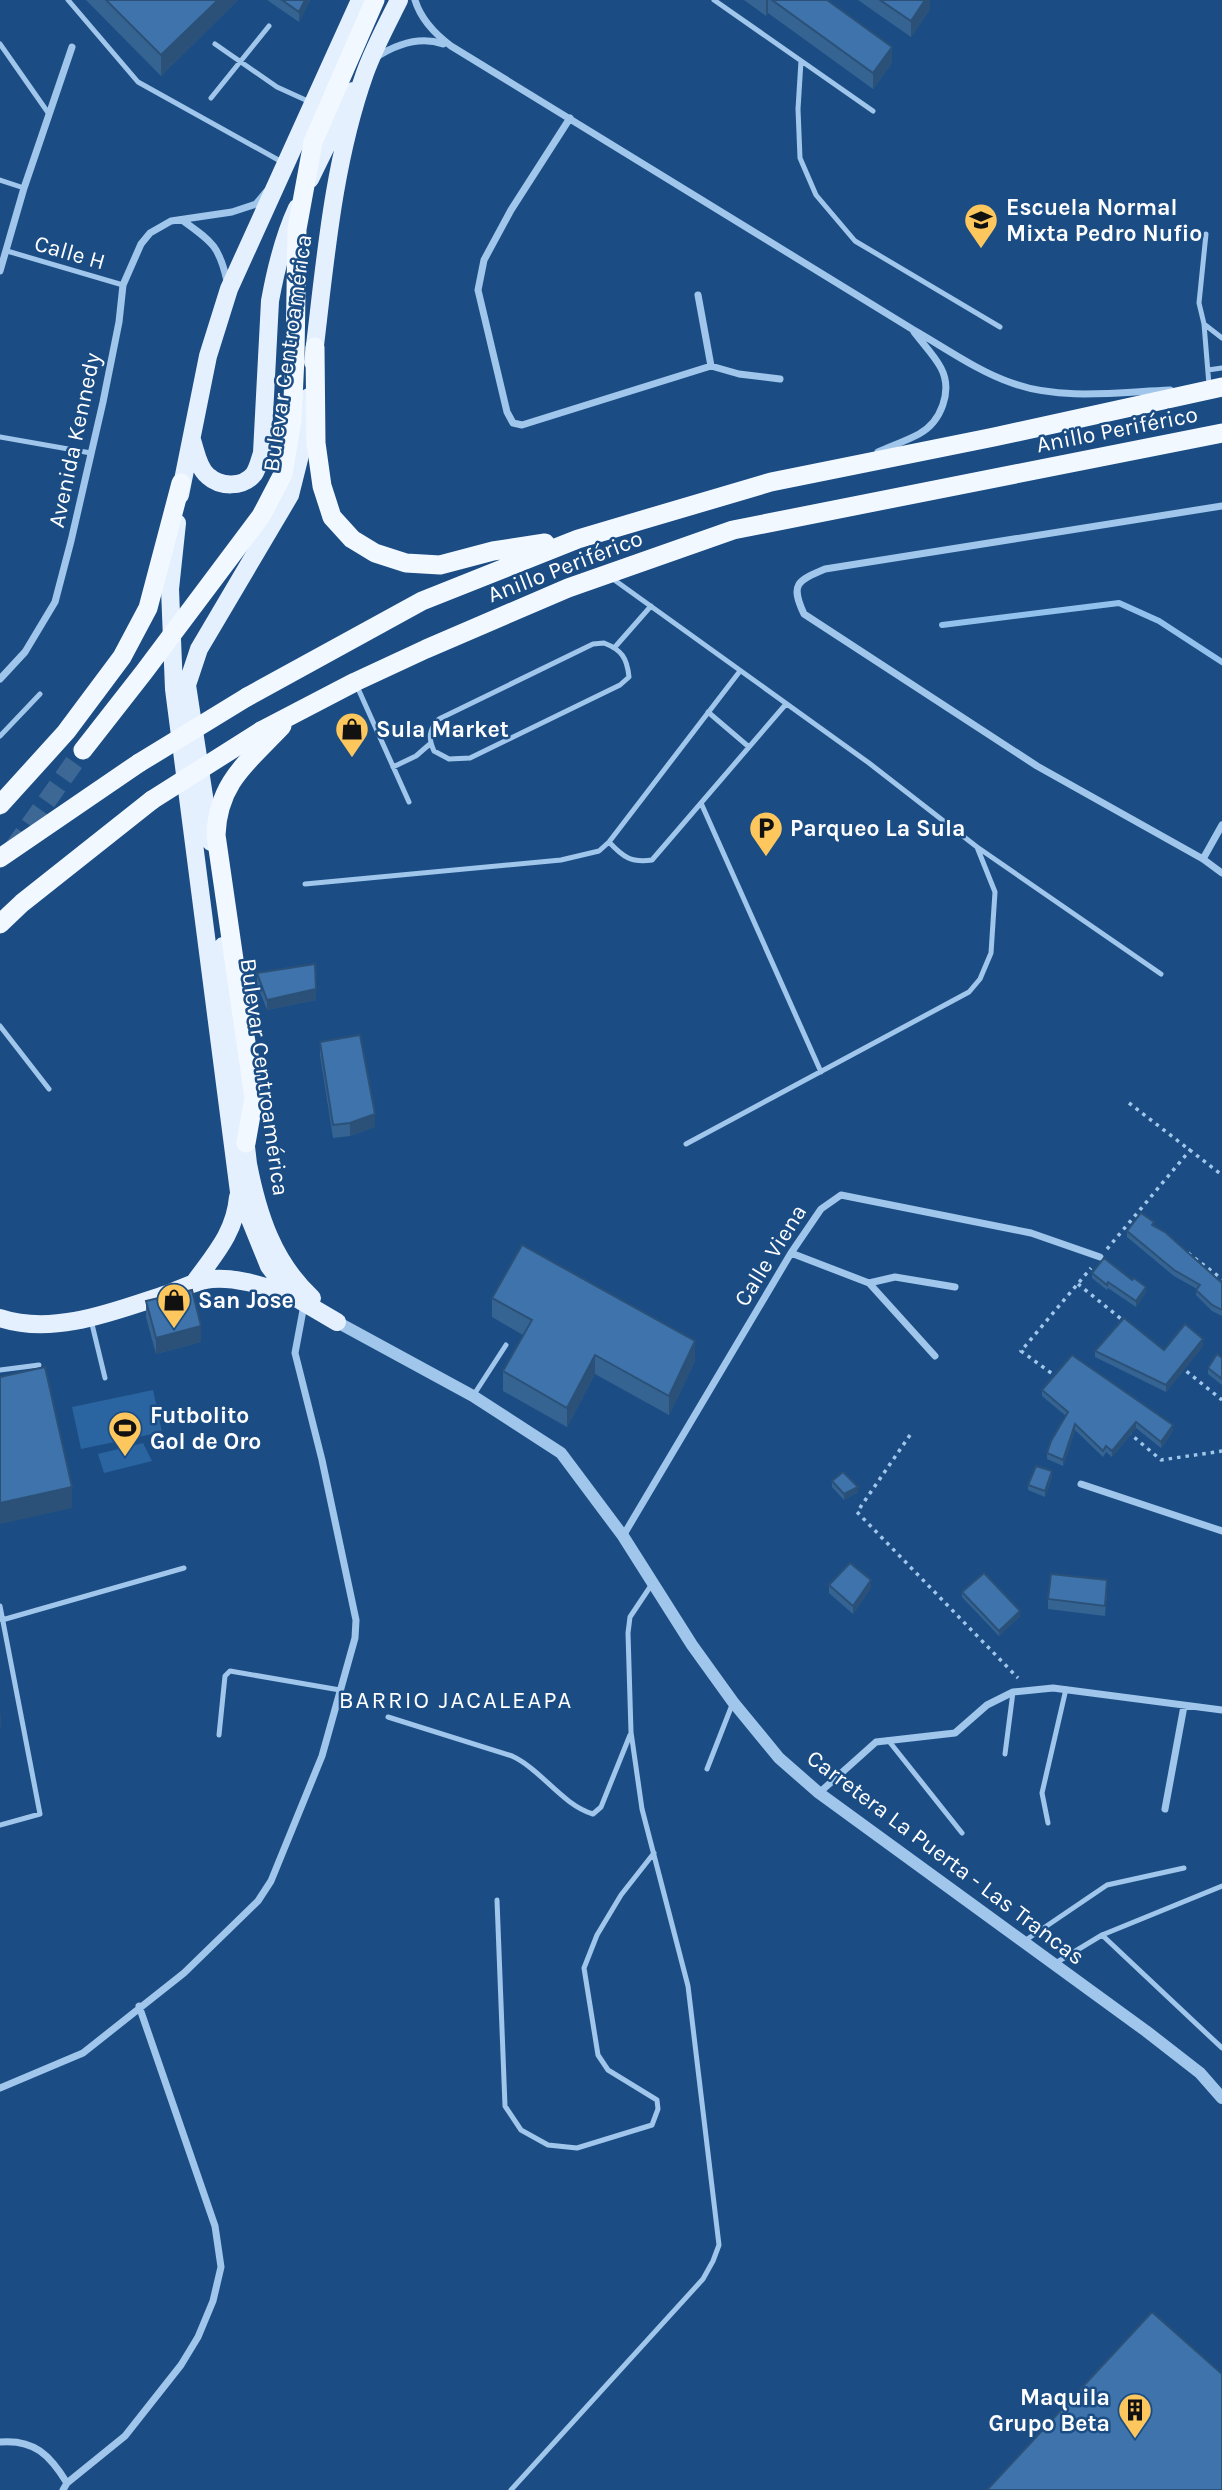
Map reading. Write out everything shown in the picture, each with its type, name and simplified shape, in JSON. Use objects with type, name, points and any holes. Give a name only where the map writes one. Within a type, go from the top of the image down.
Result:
[{"type":"highway","points":[[83,750],[261,516],[283,474],[292,420],[297,229],[313,142],[375,0]]},
{"type":"highway","points":[[315,347],[316,443],[322,486],[332,517],[352,539],[375,553],[406,563],[440,565],[493,551],[578,538]]},
{"type":"highway","name":"Anillo Periférico","points":[[0,859],[139,763],[247,697],[422,601],[578,538],[771,482],[1213,382]]},
{"type":"highway","name":"Anillo Periférico","points":[[0,924],[22,903],[152,800],[261,731],[355,681],[568,588],[733,530],[1222,433]]},
{"type":"highway","points":[[0,804],[66,732],[122,657],[148,608],[181,483]]},
{"type":"highway","points":[[246,1143],[254,1098],[216,835],[217,816],[228,786],[237,773],[298,710]]},
{"type":"main road","name":"Bulevar Centroamérica","points":[[337,1322],[297,1300],[269,1266],[243,1208],[239,1192],[174,689],[170,589],[181,483],[208,356],[229,289],[360,0]]},
{"type":"main road","name":"Bulevar Centroamérica","points":[[337,1322],[299,1286],[267,1237],[253,1190],[209,826],[187,685],[199,649],[289,495],[303,443],[319,298],[344,149],[368,66],[399,0]]},
{"type":"main road","points":[[191,437],[200,465],[208,477],[223,485],[245,482],[254,474],[262,453],[271,301],[284,236],[337,120],[368,66]]},
{"type":"main road","points":[[194,1283],[231,1231],[237,1214],[239,1192]]},
{"type":"main road","points":[[0,1318],[16,1324],[47,1326],[90,1317],[212,1279],[260,1285],[297,1300]]},
{"type":"street","points":[[415,0],[425,22],[436,36],[451,46],[912,329],[989,373],[1013,384],[1038,390],[1076,393],[1213,382]]},
{"type":"street","points":[[368,66],[384,52],[410,42],[438,42],[451,46]]},
{"type":"street","points":[[0,271],[24,188],[72,47]]},
{"type":"street","points":[[570,118],[511,210],[484,260],[478,290],[507,412],[513,423],[522,425],[711,366],[739,374],[780,379]]},
{"type":"street","name":"Avenida Kennedy","points":[[0,679],[24,652],[55,602],[91,453],[119,322],[123,285],[141,244],[150,233],[170,221],[232,212],[256,204],[282,170]]},
{"type":"street","points":[[182,220],[205,236],[221,255],[229,289]]},
{"type":"street","points":[[698,295],[711,366]]},
{"type":"street","points":[[841,468],[921,433],[940,414],[945,399],[946,381],[940,366],[912,329]]},
{"type":"street","points":[[1222,506],[825,569],[805,577],[798,586],[796,597],[804,614],[1037,766],[1203,859],[1222,873]]},
{"type":"street","points":[[1203,859],[1222,825]]},
{"type":"street","name":"Calle Viena","points":[[622,1536],[792,1253],[821,1209],[841,1195],[1031,1233],[1100,1257]]},
{"type":"street","points":[[792,1253],[869,1283],[935,1356]]},
{"type":"street","points":[[869,1283],[895,1277],[955,1287]]},
{"type":"street","points":[[0,2088],[83,2053],[184,1973],[258,1901],[271,1881],[322,1756],[355,1638],[356,1620],[322,1460],[295,1353],[297,1300]]},
{"type":"street","name":"Carretera La Puerta - Las Trancas","points":[[337,1322],[473,1396],[561,1454],[622,1536],[692,1645],[733,1702],[779,1758],[819,1793],[1200,2073],[1222,2098]]},
{"type":"street","points":[[1081,1484],[1222,1531]]},
{"type":"street","points":[[819,1793],[876,1742],[954,1733],[987,1705],[1013,1692],[1066,1689],[1222,1710]]},
{"type":"street","points":[[1165,1809],[1184,1706]]},
{"type":"street","points":[[0,2442],[18,2440],[34,2446],[55,2464],[65,2487],[125,2436],[181,2365],[198,2337],[213,2301],[221,2267],[215,2226],[139,2006]]},
{"type":"lane","points":[[68,0],[138,82],[282,170]]},
{"type":"lane","points":[[714,0],[873,111]]},
{"type":"lane","points":[[211,99],[268,26]]},
{"type":"lane","points":[[0,44],[49,114]]},
{"type":"lane","points":[[215,44],[277,87],[312,103]]},
{"type":"lane","points":[[801,61],[798,109],[800,158],[816,195],[855,241],[1000,327]]},
{"type":"lane","points":[[0,180],[24,188]]},
{"type":"lane","points":[[1206,234],[1199,303],[1213,382]]},
{"type":"lane","name":"Calle H","points":[[7,251],[123,285]]},
{"type":"lane","points":[[1204,324],[1222,338]]},
{"type":"lane","points":[[1213,382],[1222,368]]},
{"type":"lane","points":[[0,437],[91,453]]},
{"type":"lane","points":[[607,575],[869,763],[977,847],[1161,974]]},
{"type":"lane","points":[[615,647],[651,607]]},
{"type":"lane","points":[[604,643],[615,647],[623,653],[628,664],[629,677],[620,685],[470,758],[449,759],[434,751],[430,743],[433,725],[439,719],[593,644],[604,643]]},
{"type":"lane","points":[[305,884],[552,861],[599,851],[609,842],[740,671]]},
{"type":"lane","points":[[355,681],[409,802]]},
{"type":"lane","points":[[0,736],[40,694]]},
{"type":"lane","points":[[609,842],[622,856],[634,860],[652,860],[786,704]]},
{"type":"lane","points":[[708,712],[749,747]]},
{"type":"lane","points":[[393,767],[416,755],[430,743]]},
{"type":"lane","points":[[701,803],[821,1072]]},
{"type":"lane","points":[[687,1144],[969,992],[980,979],[991,953],[995,892],[977,847]]},
{"type":"lane","points":[[0,1026],[49,1088]]},
{"type":"lane","points":[[90,1317],[105,1378]]},
{"type":"lane","points":[[473,1396],[506,1345]]},
{"type":"lane","points":[[0,1370],[39,1366]]},
{"type":"lane","points":[[1,1620],[184,1568]]},
{"type":"lane","points":[[512,2490],[703,2279],[719,2245],[688,1986],[642,1809],[631,1732],[628,1633],[630,1617],[653,1582]]},
{"type":"lane","points":[[0,1606],[40,1814],[0,1825]]},
{"type":"lane","points":[[219,1735],[225,1676],[230,1671],[340,1690]]},
{"type":"lane","points":[[1048,1823],[1042,1793],[1066,1689]]},
{"type":"lane","points":[[1005,1754],[1013,1692]]},
{"type":"lane","points":[[707,1769],[733,1702]]},
{"type":"lane","points":[[388,1717],[528,1763],[547,1783],[583,1811],[593,1814],[601,1807],[631,1732]]},
{"type":"lane","points":[[888,1740],[962,1833]]},
{"type":"lane","points":[[497,1900],[505,2106],[521,2130],[548,2145],[577,2148],[652,2124],[658,2109],[657,2100],[608,2070],[598,2055],[584,1968],[597,1935],[621,1895],[654,1853]]},
{"type":"lane","points":[[1023,1942],[1107,1885],[1184,1868]]},
{"type":"lane","points":[[1054,1964],[1102,1935],[1222,1886]]},
{"type":"lane","points":[[1102,1935],[1222,2048]]},
{"type":"lane","points":[[65,2487],[74,2490]]},
{"type":"path","points":[[1129,1103],[1222,1175]]},
{"type":"path","points":[[1137,1212],[1147,1221]]},
{"type":"path","points":[[1179,1246],[1222,1279]]},
{"type":"path","points":[[1078,1284],[1129,1325]]},
{"type":"path","points":[[1021,1351],[1066,1383]]},
{"type":"path","points":[[1170,1359],[1222,1400]]},
{"type":"path","points":[[1120,1424],[1161,1460],[1222,1451]]},
{"type":"path","points":[[910,1435],[857,1512],[1029,1690]]},
{"type":"shaded area","points":[[153,1390],[162,1432],[81,1449],[72,1407]]},
{"type":"shaded area","name":"Futbolito Gol de Oro","points":[[143,1443],[152,1461],[104,1473],[98,1454]]},
{"type":"building","points":[[106,0],[218,0],[161,55]]},
{"type":"building","points":[[282,0],[305,0],[299,12]]},
{"type":"building","points":[[772,0],[827,0],[892,47],[873,73]]},
{"type":"building","points":[[880,0],[925,0],[911,21]]},
{"type":"building","points":[[315,964],[316,989],[267,1000],[257,973]]},
{"type":"building","points":[[360,1035],[375,1114],[350,1123],[333,1125],[320,1042]]},
{"type":"building","points":[[1141,1213],[1222,1283],[1222,1310],[1212,1305],[1196,1290],[1200,1285],[1174,1270],[1127,1231]]},
{"type":"building","points":[[522,1245],[695,1341],[669,1396],[595,1355],[567,1408],[503,1371],[532,1320],[492,1298]]},
{"type":"building","points":[[1104,1258],[1132,1280],[1134,1278],[1146,1287],[1136,1301],[1092,1273]]},
{"type":"building","points":[[192,1290],[201,1326],[156,1338],[146,1301]]},
{"type":"building","points":[[1124,1318],[1164,1350],[1185,1324],[1203,1339],[1166,1385],[1095,1351]]},
{"type":"building","points":[[1217,1354],[1222,1358],[1222,1379],[1208,1368]]},
{"type":"building","points":[[1072,1355],[1173,1425],[1161,1442],[1136,1422],[1112,1451],[1106,1446],[1103,1451],[1075,1424],[1063,1460],[1047,1453],[1068,1412],[1042,1390]]},
{"type":"building","points":[[45,1367],[72,1487],[0,1503],[0,1377]]},
{"type":"building","points":[[1036,1466],[1052,1471],[1045,1491],[1028,1485]]},
{"type":"building","points":[[843,1472],[858,1487],[844,1494],[832,1481]]},
{"type":"building","points":[[850,1563],[871,1580],[853,1606],[829,1585]]},
{"type":"building","points":[[984,1573],[1020,1611],[999,1631],[962,1592]]},
{"type":"building","points":[[1051,1574],[1107,1580],[1105,1606],[1048,1599]]},
{"type":"building","name":"Maquila Grupo Beta","points":[[1152,2312],[1222,2374],[1222,2490],[987,2490]]},
{"type":"waterway","points":[[942,625],[1119,603],[1159,621],[1222,662]]},
{"type":"tunnel","points":[[13,849],[83,750]]},
{"type":"place","name":"Escuela Normal Mixta Pedro Nufio","points":[[981,250]]},
{"type":"place","name":"Sula Market","points":[[352,759]]},
{"type":"place","name":"Parqueo La Sula","points":[[766,858]]},
{"type":"place","name":"San Jose","points":[[174,1330]]},
{"type":"place","name":"Futbolito Gol de Oro","points":[[125,1458]]},
{"type":"place","name":"Maquila Grupo Beta","points":[[1135,2440]]},
{"type":"district","name":"BARRIO JACALEAPA","points":[[456,1700]]}]
